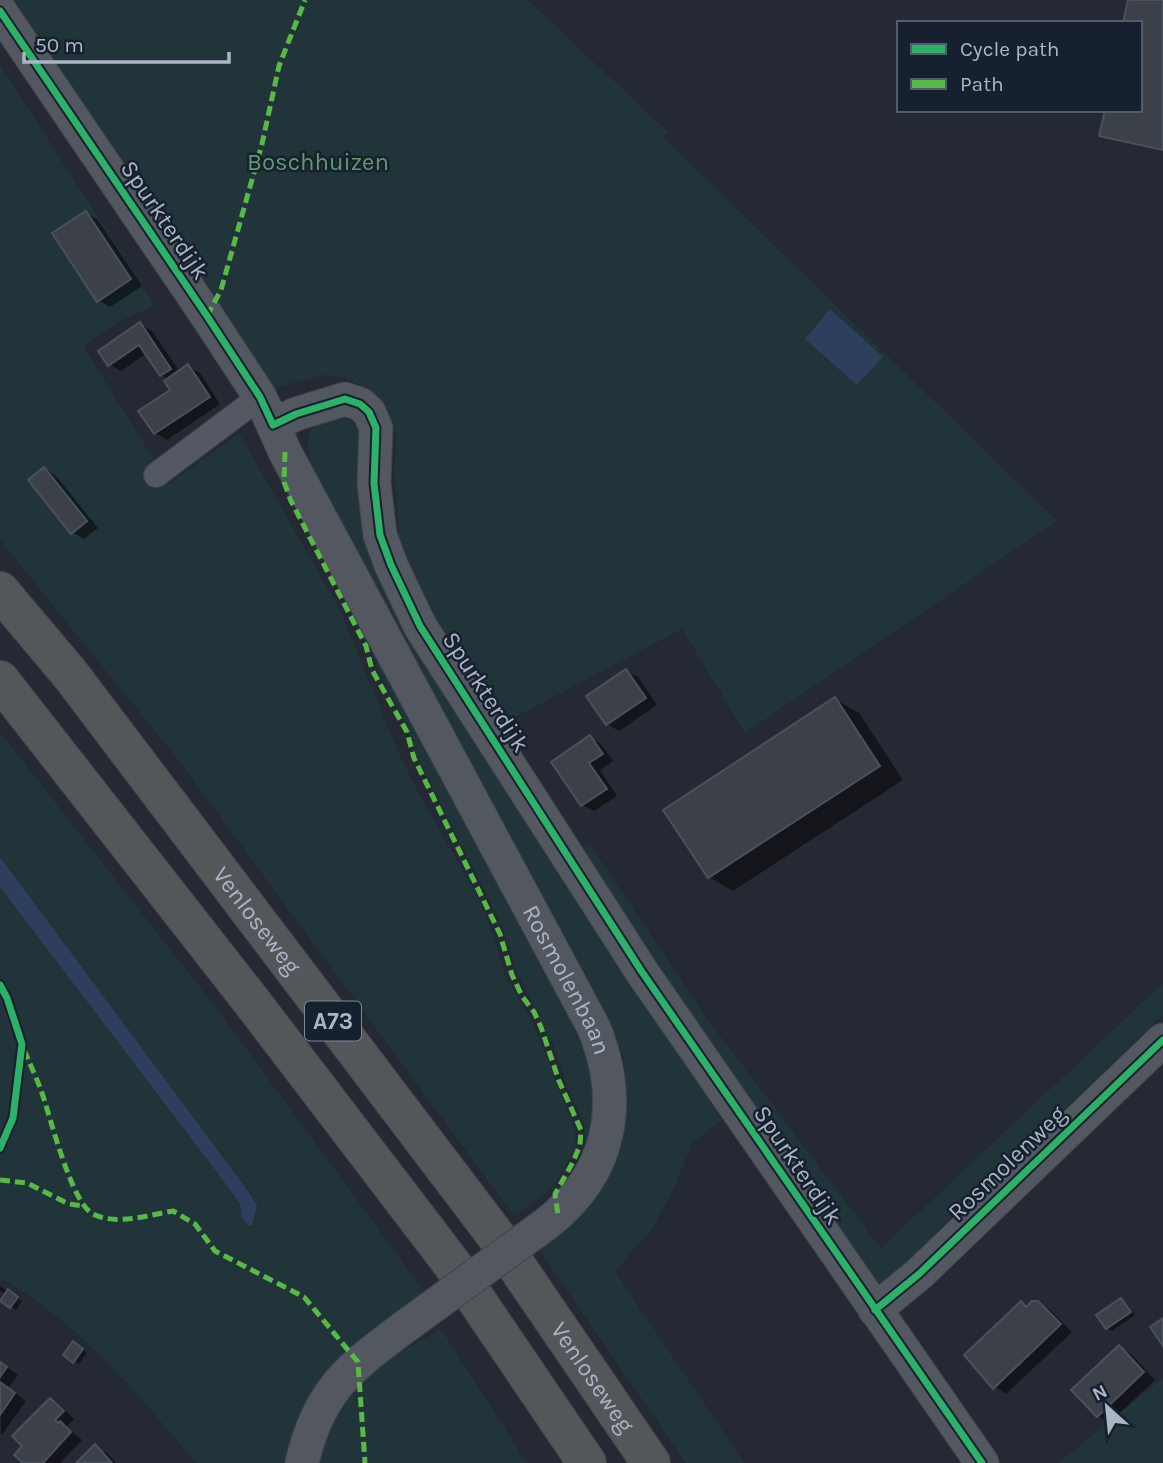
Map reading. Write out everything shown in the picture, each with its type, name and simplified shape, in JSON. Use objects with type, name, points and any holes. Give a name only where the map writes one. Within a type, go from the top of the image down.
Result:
[{"type":"highway","name":"Venloseweg","points":[[0,591],[70,674],[496,1236],[651,1463]]},
{"type":"highway","name":"A73","points":[[0,680],[252,1002],[452,1264],[587,1463]]},
{"type":"street","name":"Spurkterdijk","points":[[0,11],[267,411],[296,414],[345,399],[360,404],[369,412],[376,428],[374,483],[380,535],[420,626],[642,972],[982,1463]]},
{"type":"street","points":[[156,475],[267,411]]},
{"type":"street","name":"Rosmolenbaan","points":[[267,411],[292,464],[594,1028],[605,1054],[611,1100],[604,1143],[592,1174],[573,1200],[546,1224],[358,1362],[338,1382],[317,1415],[309,1433],[302,1463]]},
{"type":"street","name":"Rosmolenweg","points":[[874,1310],[919,1274],[1163,1040]]},
{"type":"green space","name":"Boschhuizen","points":[[0,0],[528,0],[669,133],[663,137],[1057,521],[745,733],[682,629],[495,728],[402,572],[394,465],[397,436],[390,415],[372,392],[351,380],[324,375],[274,388]]},
{"type":"green space","points":[[0,65],[155,305],[120,321],[84,345],[87,352],[169,484],[239,433],[339,608],[398,751],[420,796],[476,893],[492,931],[506,978],[533,1022],[575,1130],[575,1148],[553,1188],[514,1216],[179,761],[0,540]]},
{"type":"green space","points":[[340,416],[351,420],[363,439],[385,585],[722,1120],[692,1143],[674,1188],[652,1229],[615,1271],[744,1463],[686,1463],[537,1247],[611,1159],[626,1107],[624,1058],[458,740],[314,477],[308,448],[309,434],[318,423]]},
{"type":"green space","points":[[368,641],[578,1027],[594,1074],[593,1121],[585,1146],[584,1125],[553,1045],[516,971],[503,928],[416,755],[407,726]]},
{"type":"green space","points":[[0,732],[220,1013],[429,1298],[293,1463],[196,1463],[130,1386],[82,1338],[29,1296],[0,1278],[0,887],[222,1179],[240,1204],[242,1218],[248,1191],[0,857]]},
{"type":"green space","points":[[589,843],[705,1016],[881,1248],[1163,983],[1163,1015],[969,1199],[894,1275],[882,1282],[864,1281],[578,850]]},
{"type":"green space","points":[[441,1329],[527,1463],[318,1463],[331,1418],[337,1406],[358,1382],[384,1362]]},
{"type":"green space","points":[[1163,1378],[1163,1463],[1058,1463]]},
{"type":"water","points":[[830,309],[883,357],[857,385],[805,339]]},
{"type":"water","points":[[0,857],[248,1191],[257,1205],[252,1225],[249,1226],[242,1218],[240,1204],[222,1179],[0,887]]},
{"type":"building","points":[[1128,0],[1163,0],[1163,150],[1099,136],[1105,112],[1142,112],[1142,21],[1123,21]]},
{"type":"building","points":[[86,211],[131,279],[97,302],[52,233]]},
{"type":"building","points":[[140,322],[171,369],[160,376],[139,345],[108,366],[98,351]]},
{"type":"building","points":[[188,364],[210,397],[154,434],[138,411],[170,390],[164,381]]},
{"type":"building","points":[[44,467],[87,521],[71,534],[28,480]]},
{"type":"building","points":[[626,669],[646,698],[606,725],[586,696]]},
{"type":"building","points":[[835,697],[880,766],[708,878],[663,810]]},
{"type":"building","points":[[590,735],[603,754],[589,763],[607,789],[581,806],[551,762]]},
{"type":"building","points":[[8,1289],[18,1297],[10,1308],[0,1301]]},
{"type":"building","points":[[1121,1298],[1131,1312],[1106,1329],[1096,1315]]},
{"type":"building","points":[[1021,1301],[1026,1307],[1032,1301],[1038,1301],[1061,1324],[993,1389],[964,1355]]},
{"type":"building","points":[[1163,1318],[1163,1346],[1150,1327]]},
{"type":"building","points":[[73,1341],[83,1349],[73,1363],[63,1355]]},
{"type":"building","points":[[1119,1345],[1144,1372],[1097,1417],[1071,1390]]},
{"type":"building","points":[[0,1362],[7,1367],[0,1377]]},
{"type":"building","points":[[0,1382],[15,1393],[0,1415]]},
{"type":"building","points":[[50,1398],[64,1411],[55,1420],[58,1423],[60,1421],[71,1432],[43,1463],[23,1463],[14,1455],[22,1446],[12,1436]]},
{"type":"building","points":[[95,1444],[112,1463],[76,1463]]},
{"type":"marked path","points":[[207,316],[221,290],[262,144],[279,66],[305,0]]},
{"type":"marked path","points":[[285,452],[284,482],[291,501],[366,646],[372,670],[407,732],[414,758],[500,934],[512,975],[541,1027],[559,1081],[581,1130],[580,1145],[555,1194],[558,1215]]},
{"type":"marked path","points":[[24,1050],[41,1090],[69,1177],[85,1207],[93,1214],[112,1219],[173,1211],[195,1224],[215,1251],[304,1297],[358,1362],[365,1463]]},
{"type":"marked path","points":[[0,1180],[27,1183],[69,1204],[83,1206]]},
{"type":"cycle path","points":[[0,11],[207,316],[260,397],[273,425],[296,414],[345,399],[360,404],[369,412],[376,428],[374,483],[380,535],[420,626],[642,972],[982,1463]]},
{"type":"cycle path","points":[[0,985],[22,1044],[13,1118],[0,1148]]},
{"type":"cycle path","points":[[875,1310],[919,1274],[1163,1040]]}]
